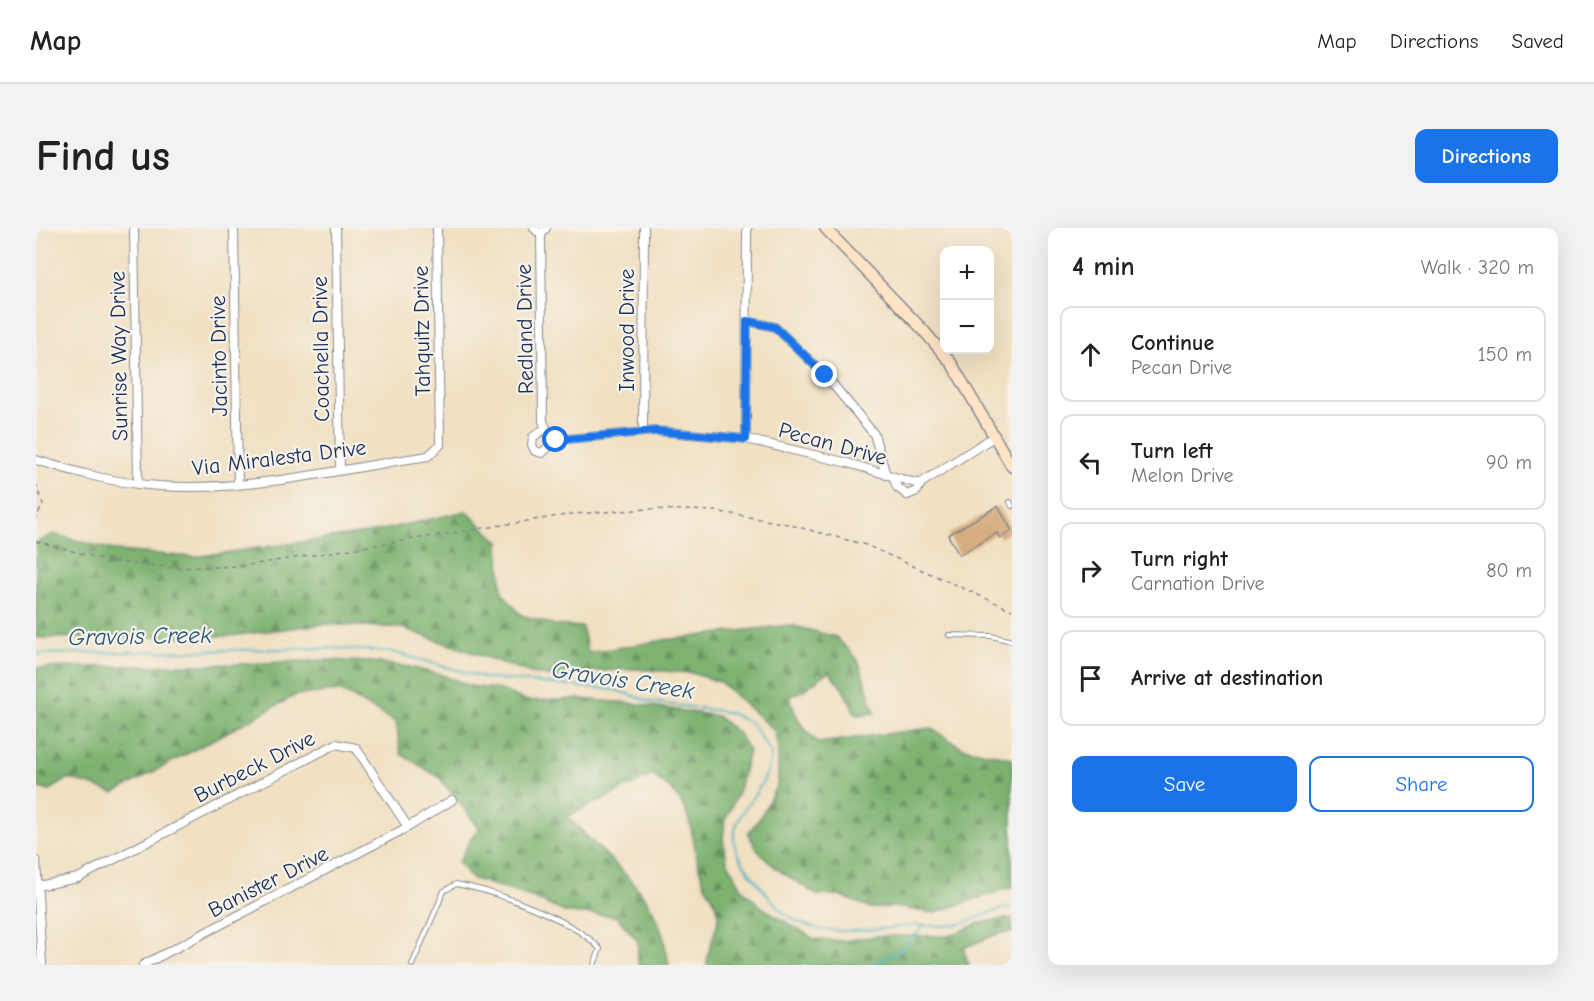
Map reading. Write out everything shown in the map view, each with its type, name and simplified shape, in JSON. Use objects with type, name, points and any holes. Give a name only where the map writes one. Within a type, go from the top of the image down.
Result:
[{"type":"street","name":"Sunrise Way Drive","points":[[134,228],[138,484]]},
{"type":"street","name":"Jacinto Drive","points":[[234,228],[238,484]]},
{"type":"street","name":"Coachella Drive","points":[[336,228],[340,469]]},
{"type":"street","name":"Tahquitz Drive","points":[[437,228],[441,434]]},
{"type":"street","points":[[534,228],[544,231]]},
{"type":"street","name":"Inwood Drive","points":[[643,431],[644,228]]},
{"type":"street","points":[[746,439],[747,228]]},
{"type":"street","points":[[825,228],[939,349],[962,380],[1012,467]]},
{"type":"street","name":"Redland Drive","points":[[544,231],[550,435]]},
{"type":"street","points":[[747,321],[775,327],[825,375],[874,434],[890,477]]},
{"type":"street","name":"Pecan Drive","points":[[550,435],[643,431],[746,439],[848,463],[908,483],[921,483],[995,436]]},
{"type":"street","name":"Via Miralesta Drive","points":[[36,460],[81,473],[138,484],[188,487],[238,484],[290,479],[428,456],[441,445],[441,434]]},
{"type":"street","name":"Burbeck Drive","points":[[38,886],[78,878],[336,744],[356,748],[408,827]]},
{"type":"street","points":[[408,827],[452,800]]},
{"type":"street","name":"Banister Drive","points":[[143,965],[408,827]]},
{"type":"street","points":[[36,861],[42,965]]},
{"type":"lane","points":[[949,635],[991,636],[1012,641]]},
{"type":"lane","points":[[412,965],[444,891],[456,884],[479,888],[532,908],[590,938],[600,949],[594,965]]},
{"type":"path","points":[[36,484],[43,504],[36,518]]},
{"type":"path","points":[[36,541],[109,561],[176,568],[243,566],[572,514],[650,508],[715,511],[787,524],[866,545],[1012,610]]},
{"type":"green space","points":[[466,511],[499,542],[502,592],[521,615],[555,625],[582,627],[588,653],[664,640],[790,625],[836,637],[858,660],[875,713],[856,715],[842,688],[829,671],[803,691],[790,696],[800,722],[819,743],[930,728],[963,748],[1012,758],[1012,887],[934,913],[896,907],[870,908],[839,895],[817,895],[777,869],[758,851],[748,833],[760,818],[778,783],[778,751],[775,731],[720,682],[692,673],[634,669],[585,672],[559,678],[531,673],[402,628],[323,624],[229,636],[36,638],[36,543],[53,534],[117,551],[194,557],[373,532]]},
{"type":"green space","points":[[327,660],[409,667],[442,675],[470,686],[501,690],[527,701],[581,699],[630,703],[717,716],[739,734],[749,751],[738,793],[725,820],[723,839],[727,861],[743,890],[763,908],[814,939],[842,941],[877,936],[949,936],[980,923],[1012,918],[1012,933],[1000,933],[963,948],[969,965],[707,965],[716,929],[717,907],[702,878],[685,809],[678,797],[652,775],[568,816],[633,883],[654,913],[662,933],[669,965],[638,965],[638,941],[616,916],[567,913],[531,897],[471,878],[458,863],[473,835],[480,829],[439,777],[401,754],[396,722],[341,691],[296,695],[114,793],[69,778],[49,791],[36,787],[36,668]]},
{"type":"building","points":[[998,506],[1012,531],[1000,538],[997,533],[959,555],[948,535]]},
{"type":"waterway","name":"Gravois Creek","points":[[36,654],[336,648],[393,652],[485,678],[616,690],[651,702],[727,712],[751,723],[771,753],[766,777],[735,829],[735,846],[740,858],[753,876],[788,916],[821,929],[850,931],[954,925],[998,910],[1012,908]]},
{"type":"waterway","points":[[870,965],[900,951],[925,925]]},
{"type":"route","points":[[556,440],[656,431],[746,439],[747,321],[775,327],[825,375]]}]
